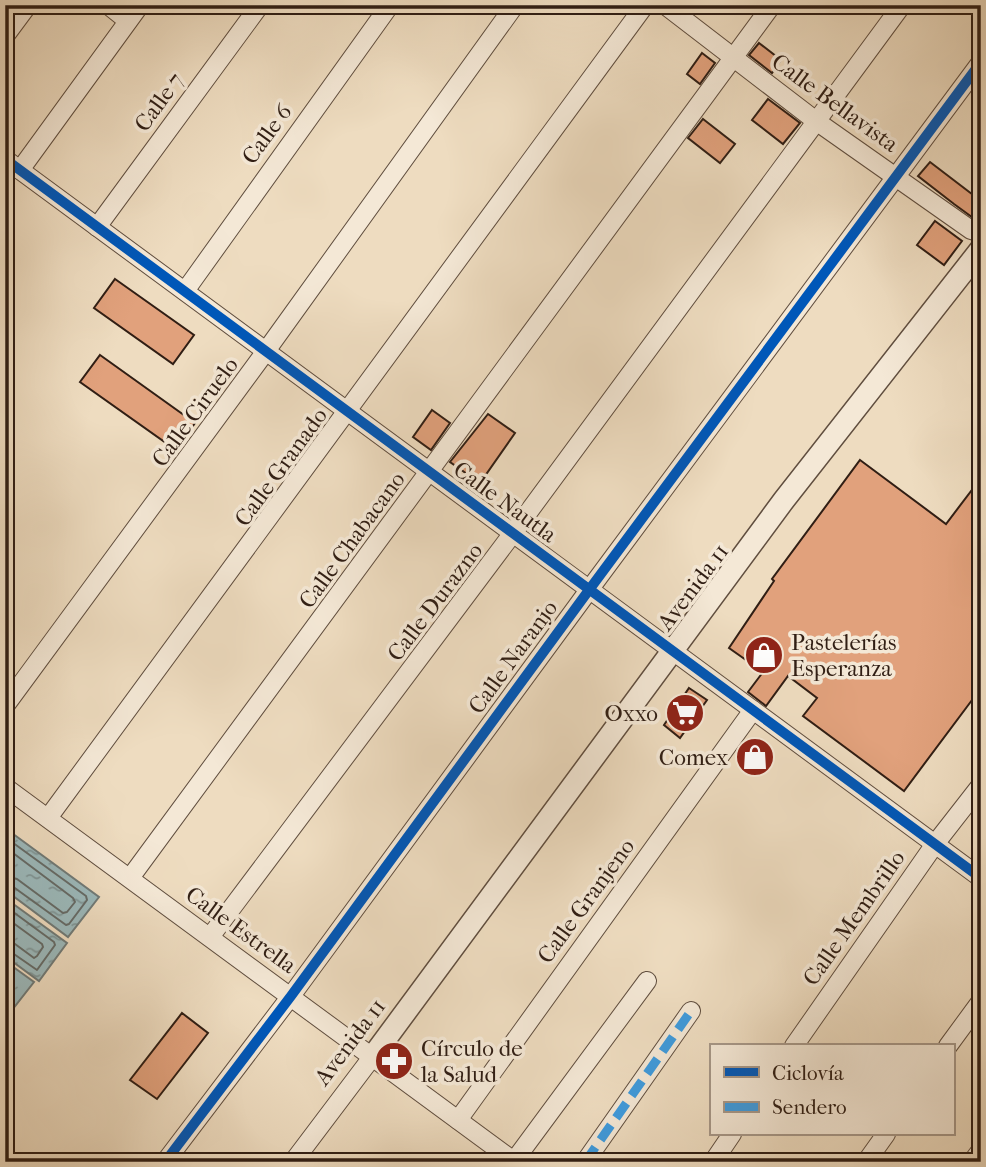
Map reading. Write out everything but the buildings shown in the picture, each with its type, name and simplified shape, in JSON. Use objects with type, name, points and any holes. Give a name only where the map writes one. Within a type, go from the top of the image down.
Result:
[{"type":"street","points":[[5,36],[28,5]]},
{"type":"street","points":[[108,5],[128,21]]},
{"type":"street","points":[[13,165],[140,5]]},
{"type":"street","name":"Calle 7","points":[[97,227],[260,5]]},
{"type":"street","name":"Calle 6","points":[[185,291],[390,5]]},
{"type":"street","name":"Calle Ciruelo","points":[[5,706],[266,351],[515,5]]},
{"type":"street","name":"Calle Granado","points":[[48,818],[645,5]]},
{"type":"street","name":"Calle Bellavista","points":[[665,5],[816,121],[971,230],[981,233]]},
{"type":"street","name":"Calle Chabacano","points":[[130,878],[772,5]]},
{"type":"street","name":"Calle Durazno","points":[[210,937],[513,533],[902,5]]},
{"type":"street","name":"Calle Naranjo","points":[[165,1162],[291,996],[981,62]]},
{"type":"street","name":"Calle Nautla","points":[[13,165],[981,878]]},
{"type":"street","name":"Avenida 11","points":[[293,1162],[784,500],[981,249]]},
{"type":"street","name":"Calle Granjeno","points":[[458,1120],[753,710]]},
{"type":"street","name":"Calle Membrillo","points":[[795,1044],[935,845],[981,785]]},
{"type":"street","name":"Calle Estrella","points":[[5,787],[515,1161]]},
{"type":"street","points":[[515,1161],[647,981]]},
{"type":"street","points":[[949,1044],[981,1000]]},
{"type":"street","points":[[585,1162],[691,1011]]},
{"type":"street","points":[[713,1162],[731,1136]]},
{"type":"street","points":[[866,1162],[885,1136]]},
{"type":"street","points":[[972,1162],[981,1150]]},
{"type":"water","points":[[5,828],[99,897],[68,937],[5,890]]},
{"type":"water","points":[[5,898],[67,943],[39,981],[5,956]]},
{"type":"water","points":[[5,961],[34,982],[5,1019]]},
{"type":"marked path","points":[[585,1162],[691,1011]]},
{"type":"marked path","points":[[972,1162],[981,1150]]},
{"type":"cycle path","points":[[165,1162],[291,996],[981,62]]},
{"type":"cycle path","points":[[5,159],[981,878]]},
{"type":"place","name":"Pastelerías Esperanza","points":[[764,655]]},
{"type":"place","name":"Oxxo","points":[[685,713]]},
{"type":"place","name":"Comex","points":[[755,757]]},
{"type":"place","name":"Círculo de la Salud","points":[[394,1061]]}]
